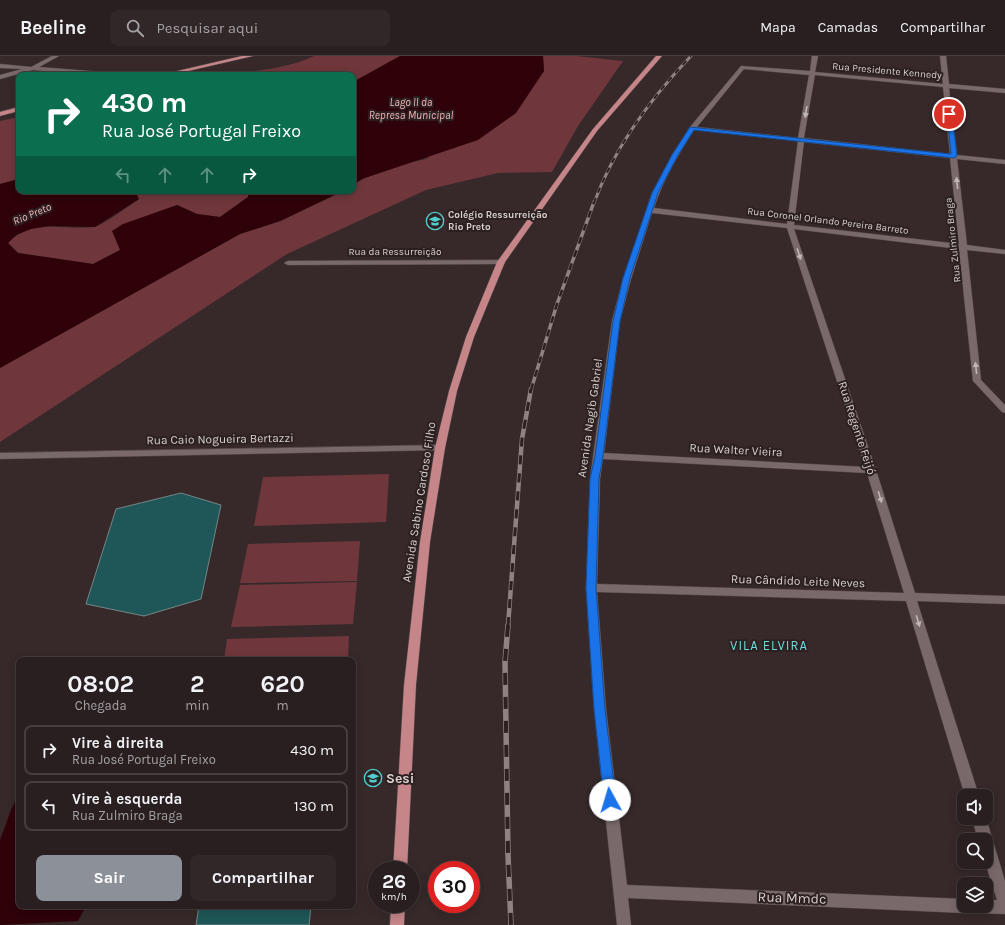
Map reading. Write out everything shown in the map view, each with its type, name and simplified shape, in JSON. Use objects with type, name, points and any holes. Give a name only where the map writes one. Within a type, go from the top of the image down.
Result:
[{"type":"main road","points":[[203,66],[230,56]]},
{"type":"main road","points":[[176,72],[250,56]]},
{"type":"main road","name":"Avenida Sabino Cardoso Filho","points":[[400,861],[410,686],[425,542],[440,448],[453,391],[470,337],[501,262],[595,130],[658,56]]},
{"type":"main road","points":[[0,114],[16,110]]},
{"type":"main road","points":[[397,925],[398,913]]},
{"type":"street","points":[[19,72],[31,69],[56,56]]},
{"type":"street","name":"Rua Regente Feijó","points":[[815,56],[801,140],[790,227],[871,470],[970,789]]},
{"type":"street","name":"Rua Zulmiro Braga","points":[[943,56],[977,381],[1005,410]]},
{"type":"street","points":[[0,66],[73,72]]},
{"type":"street","name":"Rua Presidente Kennedy","points":[[743,67],[1005,91]]},
{"type":"street","name":"Avenida Nagib Gabriel","points":[[624,925],[600,709],[591,588],[595,479],[616,321],[627,278],[655,193],[675,155],[692,128],[743,67]]},
{"type":"street","points":[[0,77],[16,73]]},
{"type":"street","points":[[692,128],[1005,162]]},
{"type":"street","name":"Rua Coronel Orlando Pereira Barreto","points":[[649,210],[1005,252]]},
{"type":"street","name":"Rua da Ressurreição","points":[[288,263],[501,262]]},
{"type":"street","name":"Rua Caio Nogueira Bertazzi","points":[[0,456],[440,448]]},
{"type":"street","name":"Rua Walter Vieira","points":[[599,456],[871,470]]},
{"type":"street","name":"Rua Cândido Leite Neves","points":[[591,588],[1005,600]]},
{"type":"street","points":[[993,865],[1005,906],[993,906]]},
{"type":"street","name":"Rua Mmdc","points":[[621,891],[957,906]]},
{"type":"shaded area","points":[[314,56],[400,56],[356,80],[356,72],[249,72],[276,68]]},
{"type":"shaded area","points":[[543,56],[576,56],[623,61],[578,126],[552,172],[498,173],[426,190],[287,254],[0,442],[0,368],[240,234],[281,221],[337,194],[356,194],[356,183],[361,180],[379,172],[426,159],[544,72]]},
{"type":"shaded area","points":[[16,118],[16,180],[0,184],[0,121]]},
{"type":"shaded area","points":[[136,194],[248,194],[248,197],[220,217],[197,214],[177,205],[120,250],[93,264],[18,253],[8,243],[17,235],[27,230],[49,227],[83,228],[98,226],[138,200]]},
{"type":"shaded area","points":[[389,474],[386,522],[254,526],[263,477]]},
{"type":"shaded area","points":[[360,541],[357,581],[240,583],[248,544]]},
{"type":"shaded area","points":[[357,582],[353,624],[231,627],[240,585]]},
{"type":"shaded area","points":[[349,636],[348,657],[224,657],[227,639]]},
{"type":"water","name":"Lago II da Represa Municipal","points":[[400,56],[543,56],[544,71],[516,113],[478,140],[362,179],[356,183],[356,80]]},
{"type":"water","name":"Rio Preto","points":[[16,180],[16,194],[136,194],[139,199],[95,227],[49,226],[31,229],[16,235],[8,243],[18,253],[93,264],[120,250],[112,231],[123,224],[177,205],[197,214],[220,217],[248,197],[248,194],[337,194],[280,221],[240,234],[0,368],[0,184]]},
{"type":"water","points":[[16,799],[16,909],[84,909],[78,921],[0,925],[0,840]]},
{"type":"building","points":[[181,493],[221,505],[201,599],[144,616],[86,604],[116,509]]},
{"type":"building","points":[[199,909],[311,909],[309,925],[196,925]]},
{"type":"railway","points":[[594,203],[602,183],[623,143],[648,106],[691,56]]},
{"type":"railway","points":[[531,390],[557,304],[594,202]]},
{"type":"railway","points":[[508,626],[522,439],[531,389]]},
{"type":"railway","points":[[508,625],[505,662],[508,855],[511,925]]},
{"type":"place","name":"Colégio Ressurreição Rio Preto","points":[[435,221]]},
{"type":"place","name":"Sesi","points":[[373,778]]},
{"type":"district","name":"VILA ELVIRA","points":[[769,645]]},
{"type":"route","points":[[610,800],[600,709],[591,588],[595,479],[616,321],[627,278],[655,193],[675,155],[692,128],[954,156],[949,114]]}]
